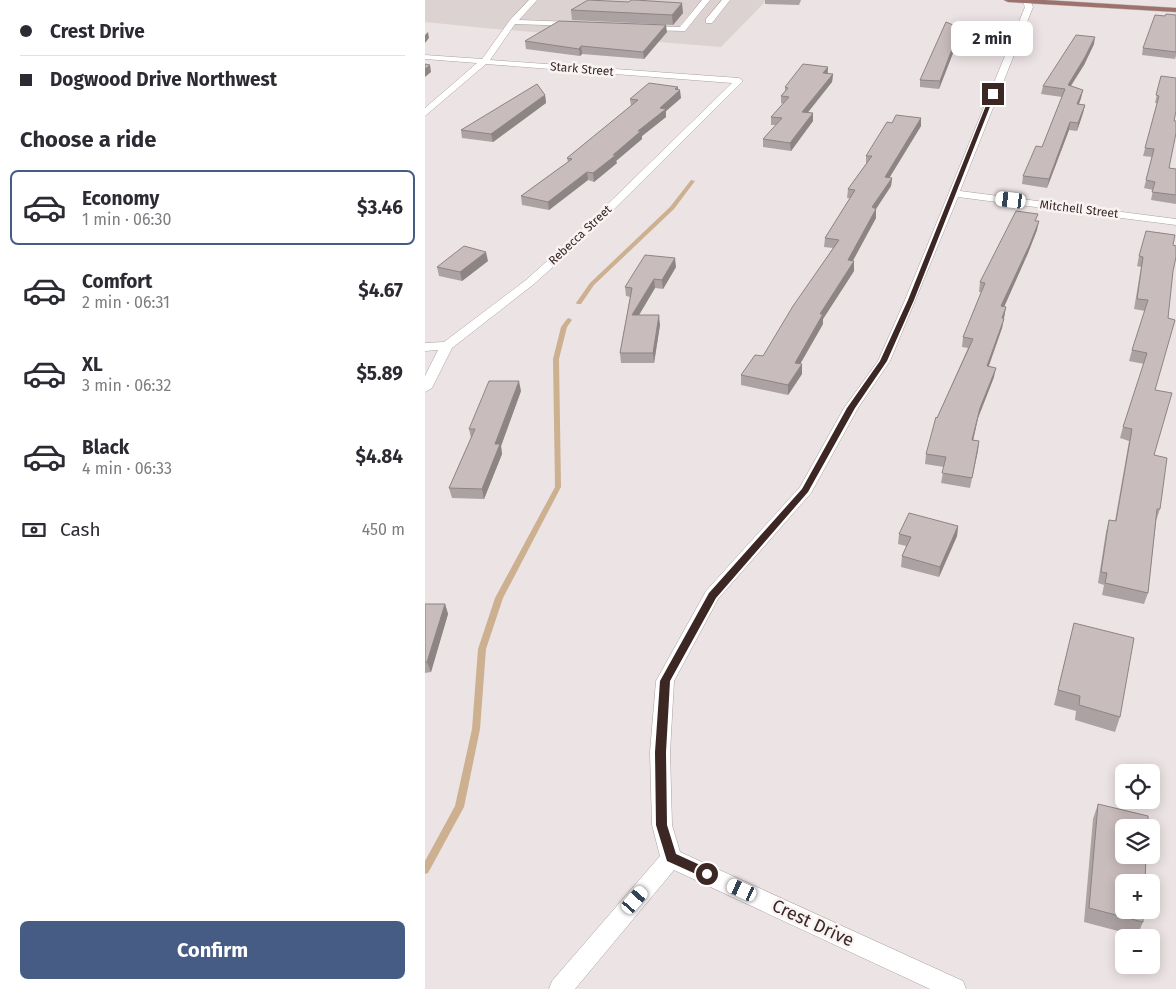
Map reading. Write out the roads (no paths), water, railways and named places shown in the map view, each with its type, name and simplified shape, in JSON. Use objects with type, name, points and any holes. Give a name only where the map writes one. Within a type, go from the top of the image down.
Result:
[{"type":"main road","points":[[1008,0],[1176,10]]},
{"type":"street","points":[[425,113],[485,61],[513,22],[533,0]]},
{"type":"street","points":[[633,27],[682,30],[706,0]]},
{"type":"street","points":[[709,21],[725,0]]},
{"type":"street","points":[[560,989],[671,858],[661,825],[661,752],[665,681],[712,596],[805,490],[851,408],[884,361],[911,300],[1029,7],[1026,0]]},
{"type":"street","points":[[513,22],[583,25]]},
{"type":"street","name":"Stark Street","points":[[425,57],[739,81]]},
{"type":"street","name":"Rebecca Street","points":[[425,388],[447,346],[530,282],[579,238],[739,81]]},
{"type":"street","name":"Mitchell Street","points":[[953,193],[1176,222]]},
{"type":"street","points":[[425,347],[447,346]]},
{"type":"street","name":"Crest Drive","points":[[671,858],[955,989]]},
{"type":"waterway","points":[[579,303],[592,284],[672,208],[693,181]]},
{"type":"waterway","points":[[425,870],[459,807],[476,729],[482,649],[499,598],[558,487],[556,359],[564,327],[569,320]]}]
